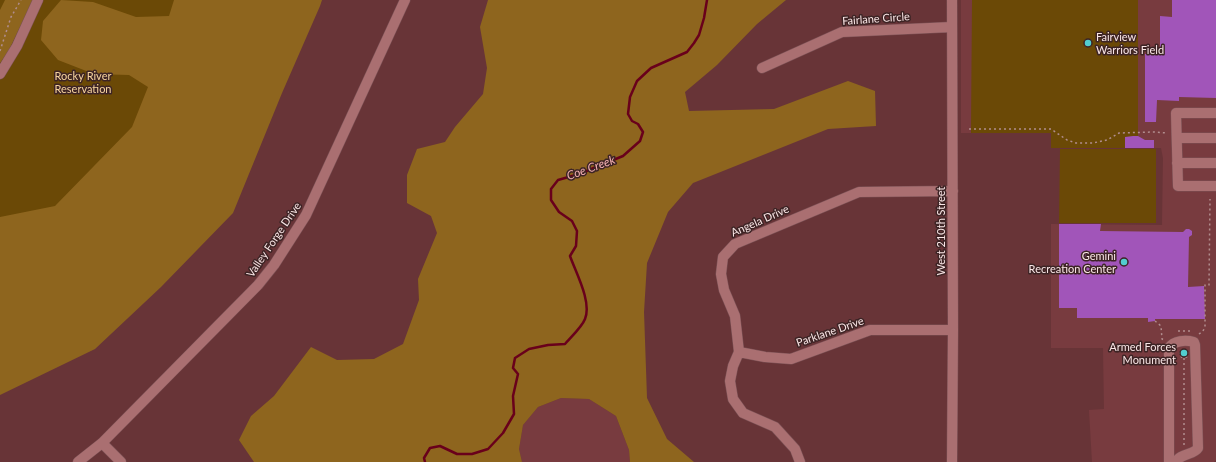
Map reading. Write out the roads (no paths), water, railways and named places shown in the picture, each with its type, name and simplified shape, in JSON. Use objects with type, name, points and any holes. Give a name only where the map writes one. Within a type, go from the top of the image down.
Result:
[{"type":"street","points":[[0,74],[17,46],[38,0]]},
{"type":"street","name":"Valley Forge Drive","points":[[78,462],[102,443],[258,285],[274,265],[306,215],[405,0]]},
{"type":"street","name":"West 210th Street","points":[[952,0],[952,462]]},
{"type":"street","name":"Fairlane Circle","points":[[762,68],[842,32],[952,27]]},
{"type":"street","points":[[1216,113],[1176,113],[1174,136],[1178,186],[1216,186]]},
{"type":"street","points":[[1174,136],[1216,138]]},
{"type":"street","points":[[1177,163],[1216,163]]},
{"type":"street","name":"Angela Drive","points":[[800,462],[795,449],[775,427],[743,413],[734,399],[730,381],[733,366],[739,352],[735,316],[724,290],[721,274],[723,257],[735,244],[859,192],[953,191]]},
{"type":"street","name":"Parklane Drive","points":[[739,352],[765,357],[791,359],[870,330],[953,330]]},
{"type":"street","points":[[1169,462],[1170,348],[1174,343],[1179,341],[1190,341],[1194,342],[1195,345],[1198,448],[1196,451],[1178,458],[1176,462]]},
{"type":"street","points":[[102,443],[122,462]]},
{"type":"waterway","name":"Coe Creek","points":[[425,462],[424,458],[430,448],[440,446],[457,454],[472,454],[488,449],[503,433],[514,414],[513,396],[518,374],[513,368],[515,358],[529,349],[548,345],[565,344],[579,329],[587,312],[585,296],[570,256],[576,246],[577,231],[572,221],[559,212],[551,200],[551,189],[558,180],[579,174],[623,156],[640,141],[643,132],[638,124],[632,121],[628,114],[630,97],[637,81],[651,68],[687,52],[699,35],[707,0]]},
{"type":"place","name":"Fairview Warriors Field","points":[[1088,43]]},
{"type":"place","name":"Gemini Recreation Center","points":[[1124,262]]},
{"type":"place","name":"Armed Forces Monument","points":[[1184,353]]},
{"type":"park label","name":"Rocky River Reservation","points":[[83,82]]}]
